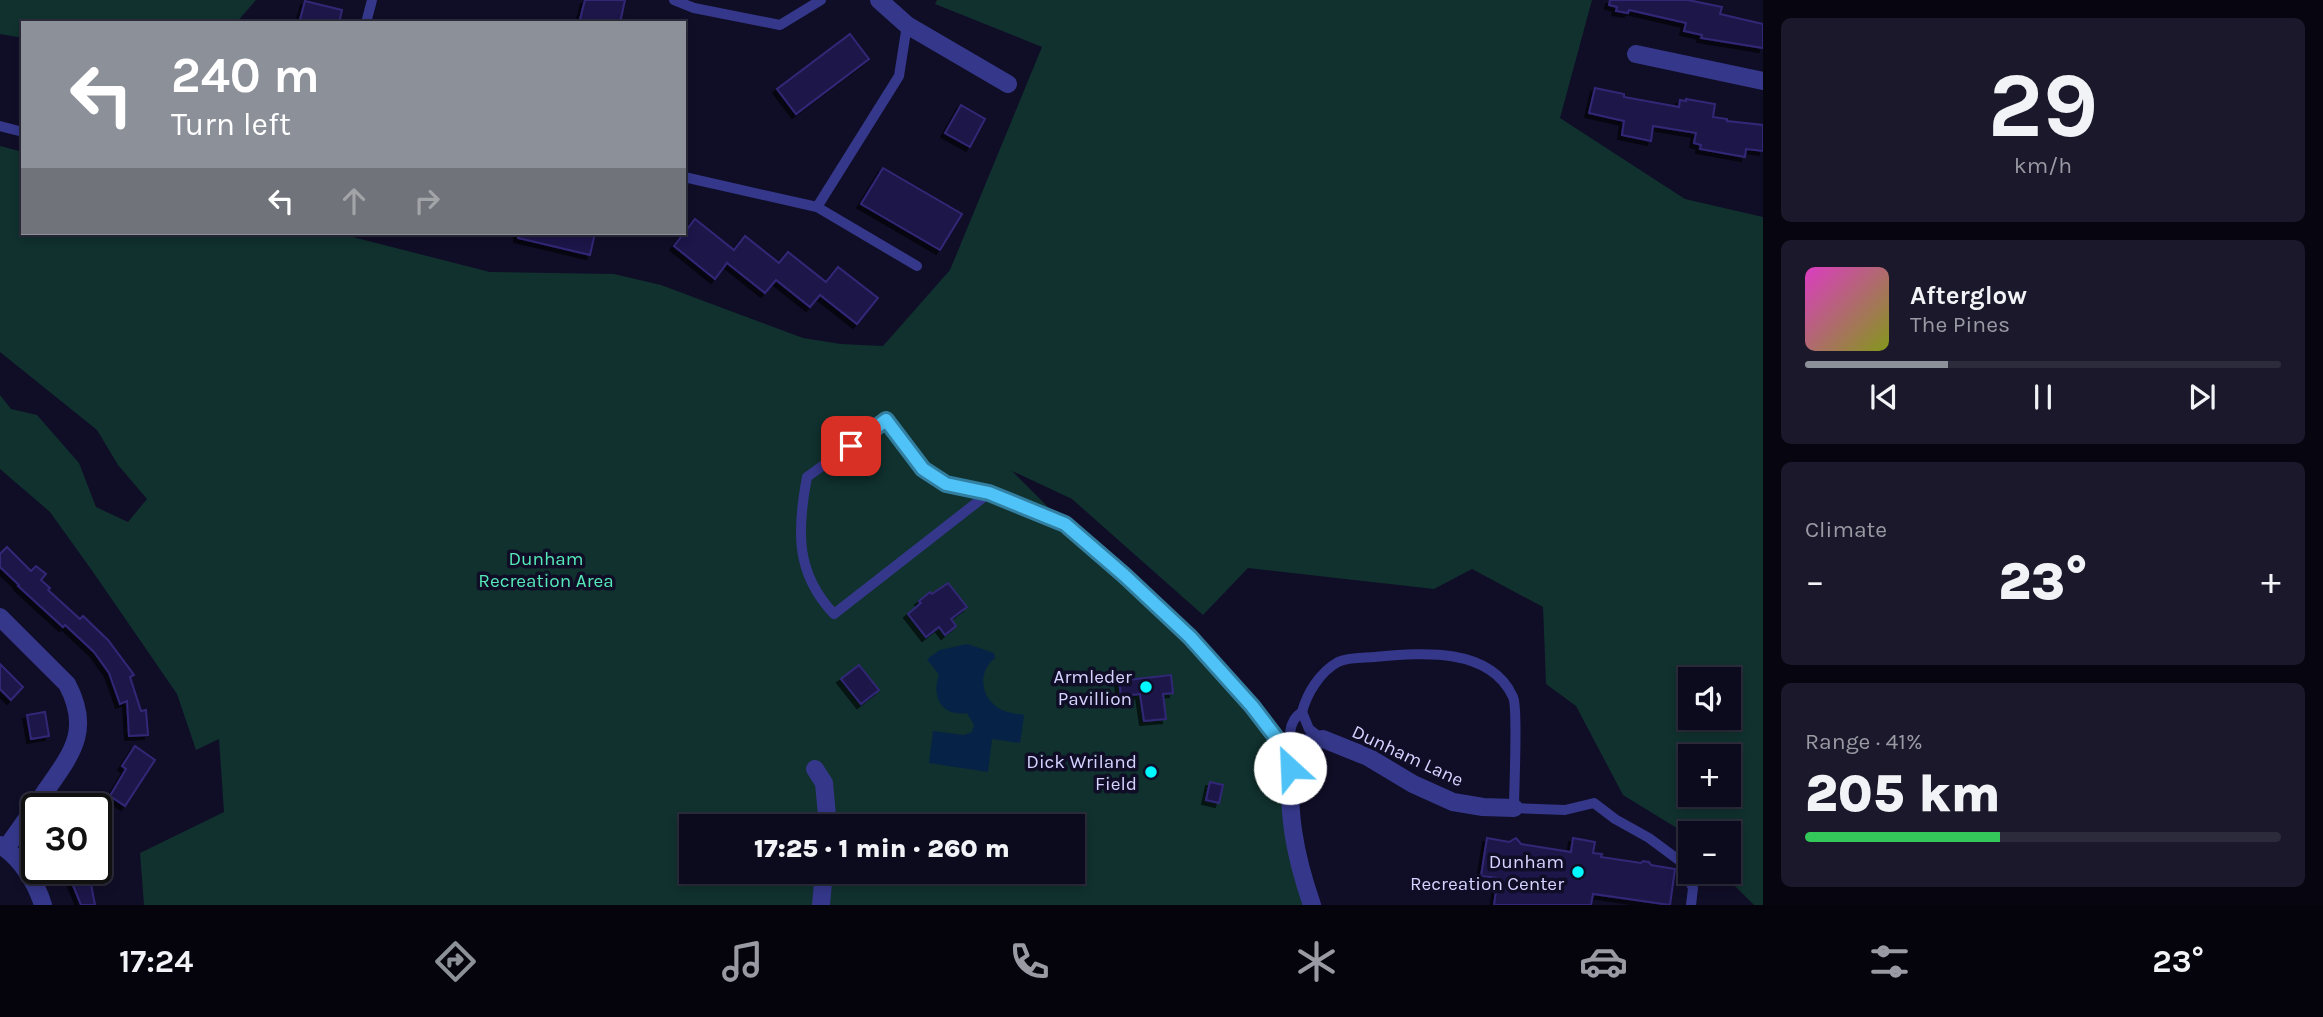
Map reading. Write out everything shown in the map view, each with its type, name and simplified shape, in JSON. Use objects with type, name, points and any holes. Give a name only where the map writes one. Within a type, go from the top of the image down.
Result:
[{"type":"street","points":[[879,0],[906,25],[1008,83]]},
{"type":"street","points":[[1636,54],[1763,81]]},
{"type":"street","points":[[0,617],[67,684],[75,697],[79,727],[71,755],[3,846],[30,876],[43,905]]},
{"type":"street","name":"Dunham Lane","points":[[1291,757],[1306,743],[1323,739],[1368,757],[1413,784],[1453,802],[1514,808]]},
{"type":"street","points":[[1291,757],[1289,811],[1302,878],[1312,905]]},
{"type":"street","points":[[815,769],[824,783],[827,814]]},
{"type":"street","points":[[821,905],[823,884]]},
{"type":"lane","points":[[367,21],[372,0]]},
{"type":"lane","points":[[674,0],[694,8],[780,25],[821,0]]},
{"type":"lane","points":[[817,207],[899,76],[906,25]]},
{"type":"lane","points":[[0,126],[21,131]]},
{"type":"lane","points":[[686,177],[817,207],[917,265]]},
{"type":"lane","points":[[989,493],[834,614],[817,597],[803,564],[800,514],[807,477],[886,420],[923,469],[946,484],[989,493],[1065,524],[1190,637],[1252,706],[1291,757]]},
{"type":"lane","points":[[1323,739],[1309,729],[1302,712],[1304,702],[1323,672],[1340,661],[1395,655],[1457,656],[1497,674],[1514,698],[1514,808],[1565,810],[1594,803],[1680,861],[1693,888],[1691,905]]},
{"type":"lane","points":[[1291,757],[1289,734],[1296,716],[1302,712]]},
{"type":"green space","points":[[0,0],[256,0],[238,21],[21,21],[21,38],[0,34]]},
{"type":"green space","name":"Dunham Recreation Area","points":[[937,0],[1592,0],[1560,118],[1685,199],[1763,217],[1763,905],[1754,905],[1733,884],[1741,884],[1741,821],[1678,821],[1678,829],[1623,795],[1576,706],[1546,684],[1543,607],[1472,569],[1434,589],[1248,568],[1203,615],[1072,499],[1012,471],[1065,524],[1190,637],[1291,757],[1312,905],[144,905],[140,853],[224,812],[219,739],[196,750],[177,694],[93,572],[50,512],[0,469],[0,395],[11,409],[37,415],[79,463],[96,507],[128,522],[147,499],[118,465],[97,430],[0,352],[0,146],[21,151],[21,235],[345,235],[490,272],[614,274],[661,285],[803,338],[841,344],[883,346],[950,270],[1042,47],[935,4]]},
{"type":"water","points":[[967,644],[994,653],[995,658],[985,670],[984,678],[985,692],[989,699],[1002,710],[1024,715],[1020,743],[992,739],[988,772],[929,763],[933,731],[964,735],[972,732],[974,725],[967,713],[951,712],[941,704],[936,691],[939,675],[927,659],[940,650]]},
{"type":"building","points":[[585,0],[625,0],[620,21],[580,21]]},
{"type":"building","points":[[1610,0],[1688,0],[1722,7],[1720,14],[1763,24],[1763,48],[1701,38],[1702,35],[1684,31],[1686,23],[1629,10],[1628,13],[1616,11],[1617,7],[1609,5]]},
{"type":"building","points":[[305,1],[342,10],[339,21],[300,21]]},
{"type":"building","points":[[850,34],[869,59],[796,114],[777,89]]},
{"type":"building","points":[[1595,88],[1624,94],[1624,97],[1679,107],[1680,100],[1686,99],[1715,104],[1713,117],[1763,125],[1763,151],[1746,149],[1745,157],[1700,149],[1701,145],[1694,143],[1696,133],[1653,126],[1651,141],[1622,135],[1624,121],[1589,113]]},
{"type":"building","points":[[961,105],[985,119],[970,147],[945,133]]},
{"type":"building","points":[[883,168],[962,214],[940,250],[861,204]]},
{"type":"building","points":[[695,219],[734,250],[745,236],[779,263],[788,252],[826,282],[838,267],[878,298],[857,324],[820,295],[810,307],[776,280],[765,293],[727,263],[715,279],[674,246],[683,235],[686,235],[686,231]]},
{"type":"building","points":[[518,235],[595,235],[590,255],[518,238]]},
{"type":"building","points":[[7,547],[31,571],[36,566],[46,574],[41,580],[50,588],[48,590],[80,619],[83,616],[108,640],[134,675],[130,677],[141,711],[146,710],[148,735],[129,736],[127,701],[120,704],[109,673],[94,652],[65,625],[63,627],[0,567],[0,554]]},
{"type":"building","points":[[948,583],[967,607],[951,619],[956,626],[945,635],[939,627],[926,637],[908,614],[930,592],[932,594]]},
{"type":"building","points":[[0,664],[23,687],[11,700],[0,689]]},
{"type":"building","points":[[859,665],[879,690],[861,704],[841,679]]},
{"type":"building","points":[[1171,675],[1173,693],[1163,694],[1166,719],[1144,721],[1140,694],[1121,696],[1119,681]]},
{"type":"building","points":[[45,712],[49,736],[31,739],[27,715]]},
{"type":"building","points":[[135,746],[155,760],[125,806],[112,797],[112,793],[126,769],[122,766]]},
{"type":"building","points":[[1210,782],[1223,785],[1219,803],[1206,800]]},
{"type":"building","name":"Dunham Recreation Center","points":[[1487,838],[1509,842],[1516,838],[1521,844],[1571,852],[1573,838],[1595,842],[1593,853],[1602,854],[1601,857],[1641,863],[1643,861],[1675,869],[1670,905],[1593,894],[1591,905],[1494,905],[1498,878],[1481,876]]},
{"type":"building","points":[[72,884],[91,884],[95,905],[81,905]]},
{"type":"place","name":"Armleder Pavillion","points":[[1146,687]]},
{"type":"place","name":"Dick Wriland Field","points":[[1151,772]]},
{"type":"place","name":"Dunham Recreation Center","points":[[1578,872]]},
{"type":"route","points":[[851,446],[886,420],[923,469],[946,484],[989,493],[1065,524],[1190,637],[1252,706],[1291,757],[1290,768]]}]
